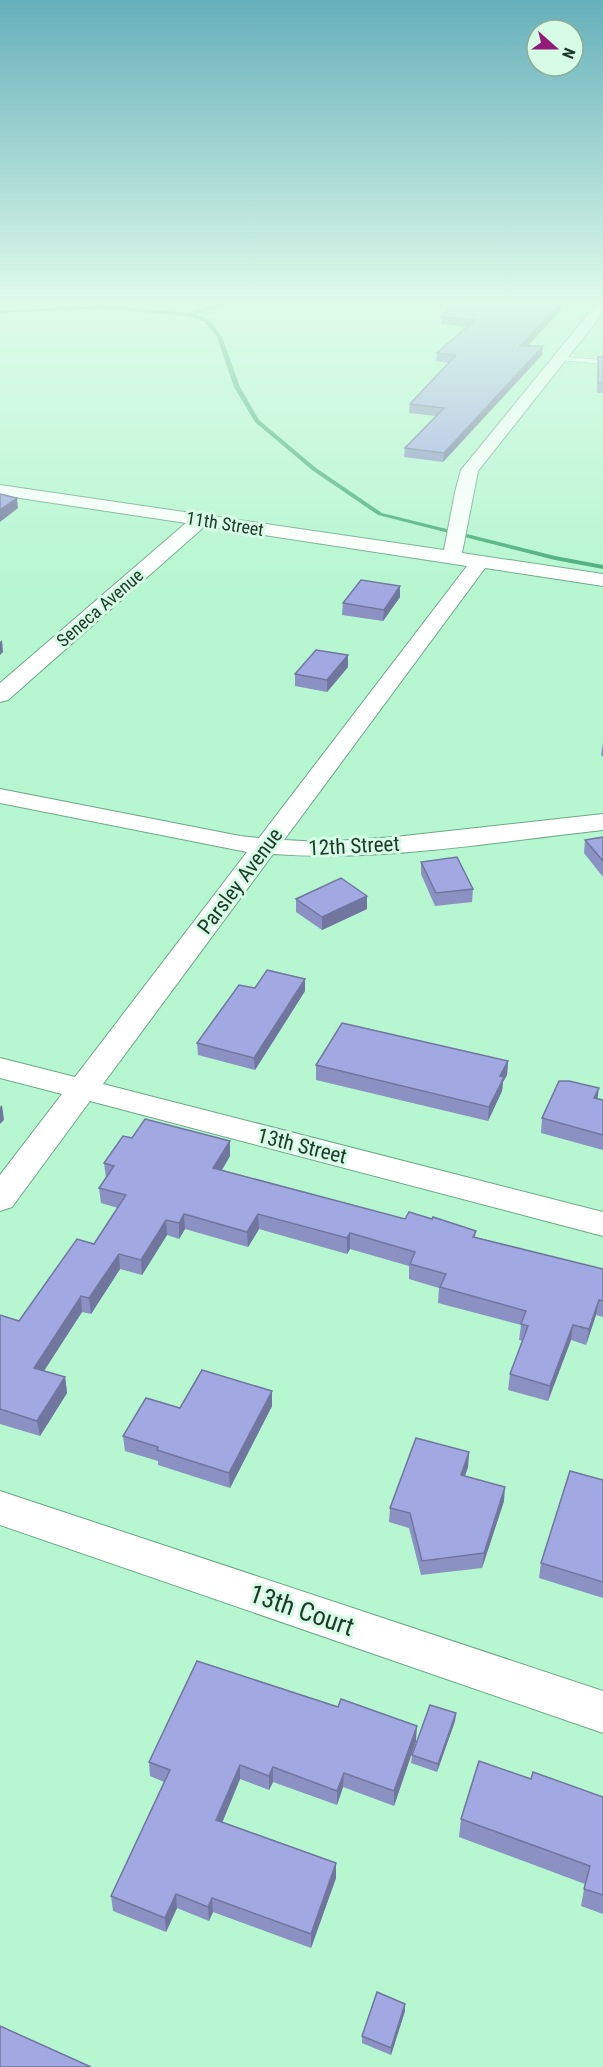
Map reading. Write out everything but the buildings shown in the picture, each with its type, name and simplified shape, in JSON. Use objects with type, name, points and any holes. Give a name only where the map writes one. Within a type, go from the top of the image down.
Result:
[{"type":"street","points":[[454,551],[465,483],[470,470],[527,398]]},
{"type":"street","name":"11th Street","points":[[0,490],[200,521],[454,551],[480,562]]},
{"type":"street","name":"Seneca Avenue","points":[[0,695],[200,521]]},
{"type":"street","points":[[480,562],[603,580]]},
{"type":"street","name":"Parsley Avenue","points":[[0,1199],[480,562]]},
{"type":"street","name":"12th Street","points":[[0,796],[218,840],[265,847],[321,850],[395,845],[603,822]]},
{"type":"street","name":"13th Street","points":[[0,1068],[603,1224]]},
{"type":"street","name":"13th Court","points":[[0,1508],[603,1712]]},
{"type":"waterway","points":[[244,398],[257,421],[314,469],[380,514],[555,558],[603,567]]}]
